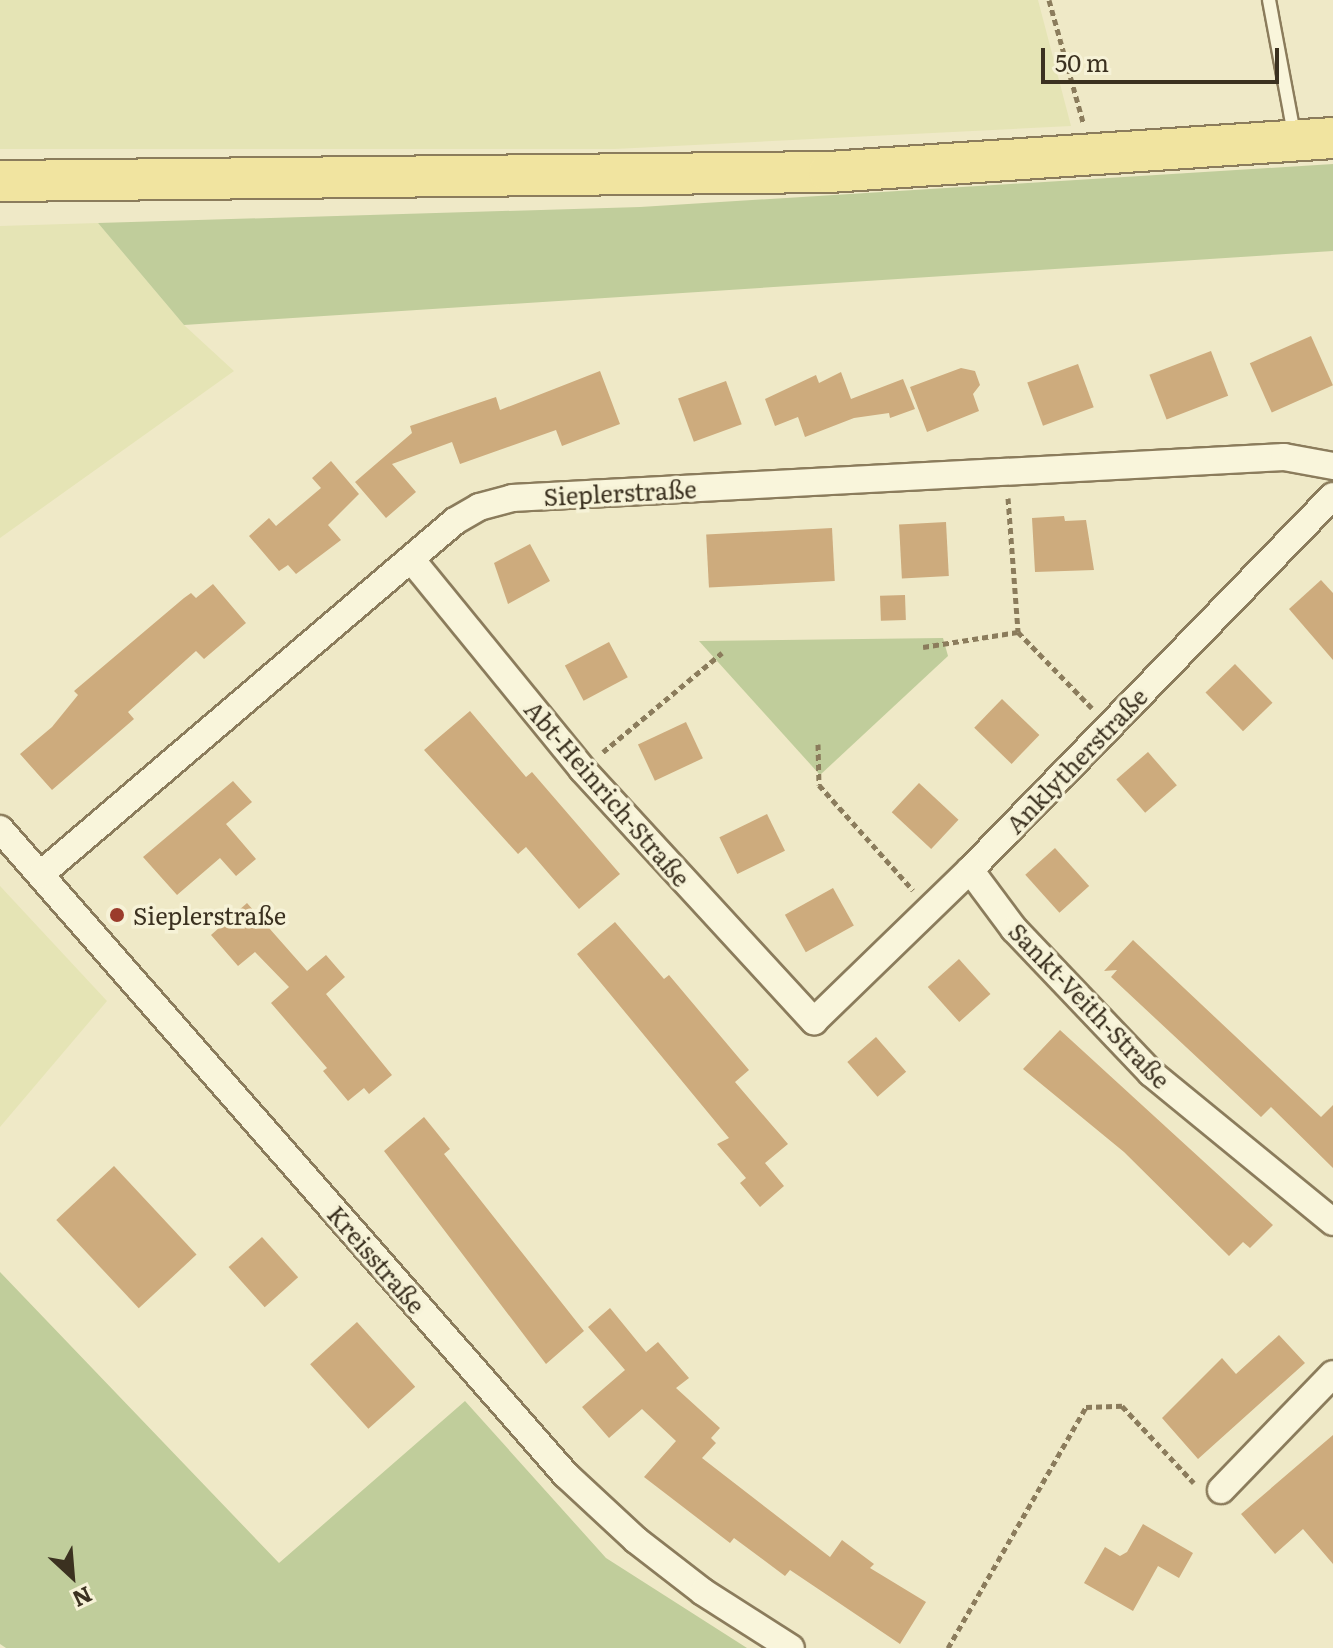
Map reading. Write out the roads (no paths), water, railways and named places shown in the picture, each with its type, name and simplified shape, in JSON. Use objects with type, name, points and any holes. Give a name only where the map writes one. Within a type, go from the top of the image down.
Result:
[{"type":"main road","points":[[0,181],[829,172],[1314,139]]},
{"type":"street","name":"Sieplerstraße","points":[[41,874],[455,521],[512,498],[1284,457],[1333,466]]},
{"type":"street","name":"Anklytherstraße","points":[[814,1021],[970,870],[1333,496]]},
{"type":"street","name":"Abt-Heinrich-Straße","points":[[411,559],[582,769],[814,1021]]},
{"type":"street","name":"Kreisstraße","points":[[0,829],[566,1475],[669,1566],[791,1648]]},
{"type":"street","name":"Sankt-Veith-Straße","points":[[970,870],[1014,929],[1151,1073],[1333,1222]]},
{"type":"street","points":[[1221,1490],[1333,1374]]},
{"type":"lane","points":[[1269,0],[1314,139]]},
{"type":"place","name":"Sieplerstraße","points":[[117,915]]}]
